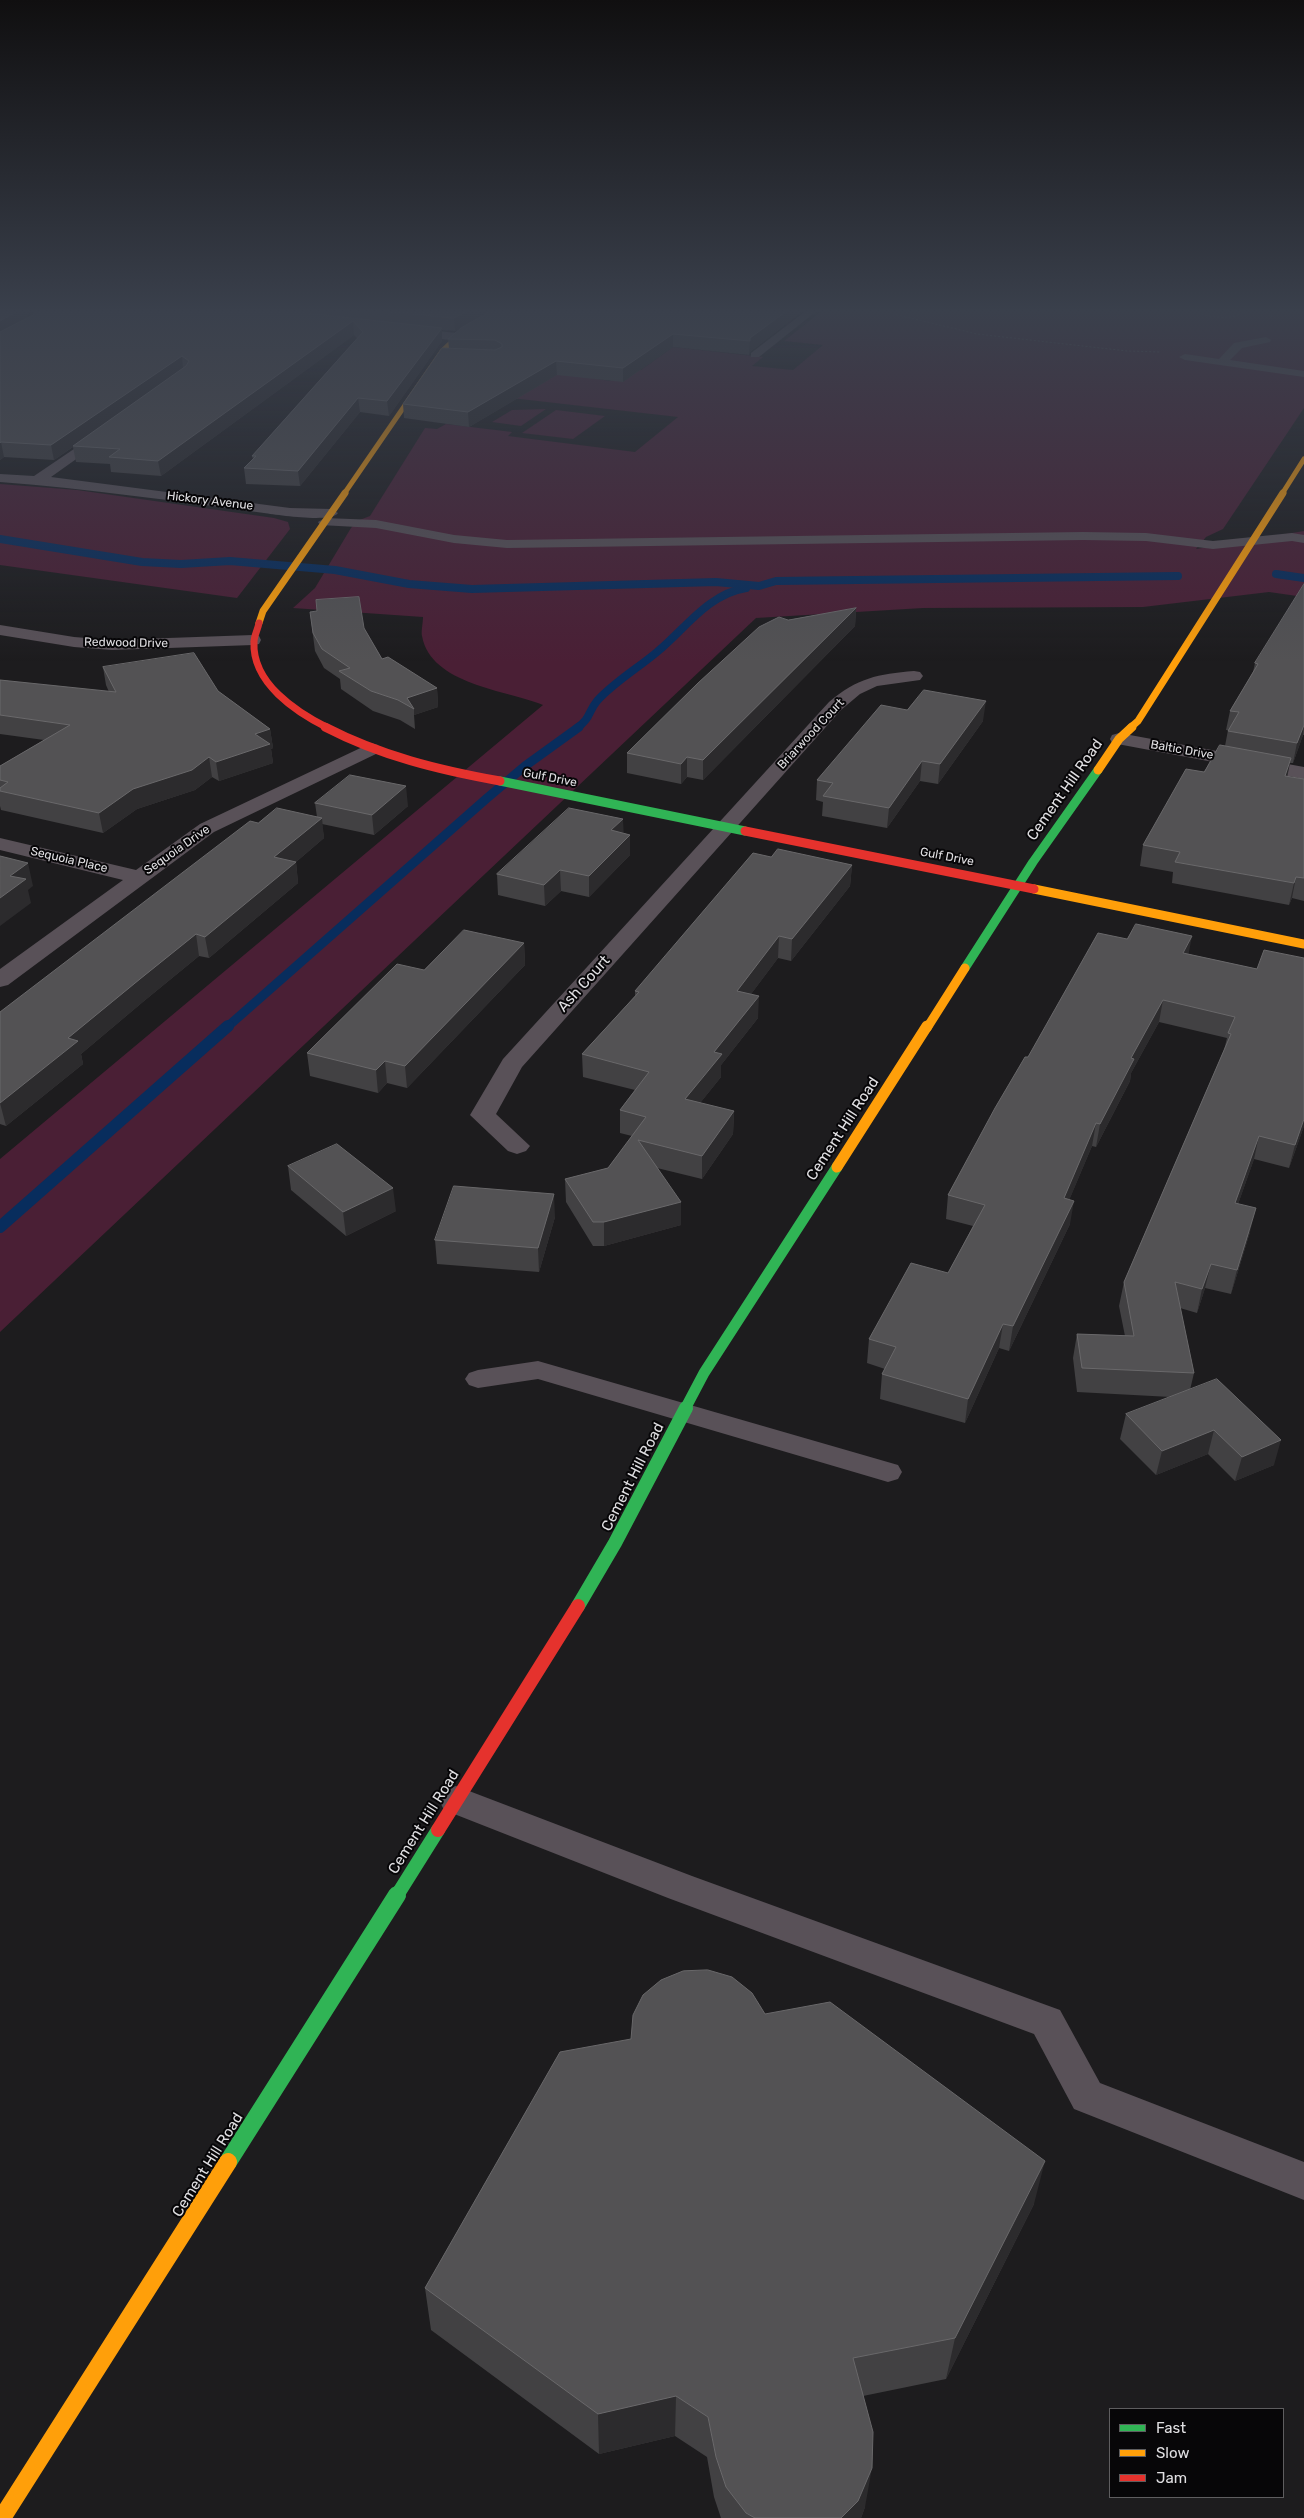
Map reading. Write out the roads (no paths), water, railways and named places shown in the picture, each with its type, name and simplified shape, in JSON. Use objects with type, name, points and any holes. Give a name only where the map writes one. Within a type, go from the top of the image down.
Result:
[{"type":"street","points":[[37,481],[111,428]]},
{"type":"street","points":[[253,640],[263,611],[390,428]]},
{"type":"street","name":"Cement Hill Road","points":[[2,2518],[546,1659],[615,1543],[683,1410],[709,1365],[1018,886],[1119,739],[1138,721],[1304,459]]},
{"type":"street","name":"Hickory Avenue","points":[[0,478],[83,484],[328,518]]},
{"type":"street","name":"Redwood Drive","points":[[0,630],[74,642],[112,645],[253,640]]},
{"type":"street","name":"Gulf Drive","points":[[253,640],[264,675],[271,686],[292,707],[322,727],[371,748],[420,764],[1304,944]]},
{"type":"street","name":"Briarwood Court","points":[[727,827],[835,706],[854,689],[877,678],[914,676]]},
{"type":"street","name":"Baltic Drive","points":[[1119,739],[1304,773]]},
{"type":"street","name":"Sequoia Drive","points":[[0,980],[207,828],[371,748]]},
{"type":"street","name":"Ash Court","points":[[517,1146],[483,1115],[512,1064],[727,827]]},
{"type":"street","name":"Sequoia Place","points":[[0,844],[138,877]]},
{"type":"lane","points":[[328,518],[376,524],[454,539],[507,544],[1083,536],[1146,537],[1213,545],[1292,537],[1304,538]]},
{"type":"lane","points":[[478,1379],[538,1370],[683,1410],[888,1472]]},
{"type":"lane","points":[[456,1800],[680,1886],[1047,2022],[1087,2096],[1304,2181]]},
{"type":"waterway","points":[[0,539],[142,562],[181,564],[230,561],[335,570],[409,584],[472,589],[716,582],[759,586],[776,581],[1178,576]]},
{"type":"waterway","points":[[1276,574],[1304,578]]},
{"type":"waterway","points":[[577,728],[585,721],[603,694],[657,652],[698,614],[720,597],[746,588]]},
{"type":"waterway","points":[[226,1028],[486,799],[525,766],[579,727]]},
{"type":"waterway","points":[[0,1227],[228,1026]]}]
